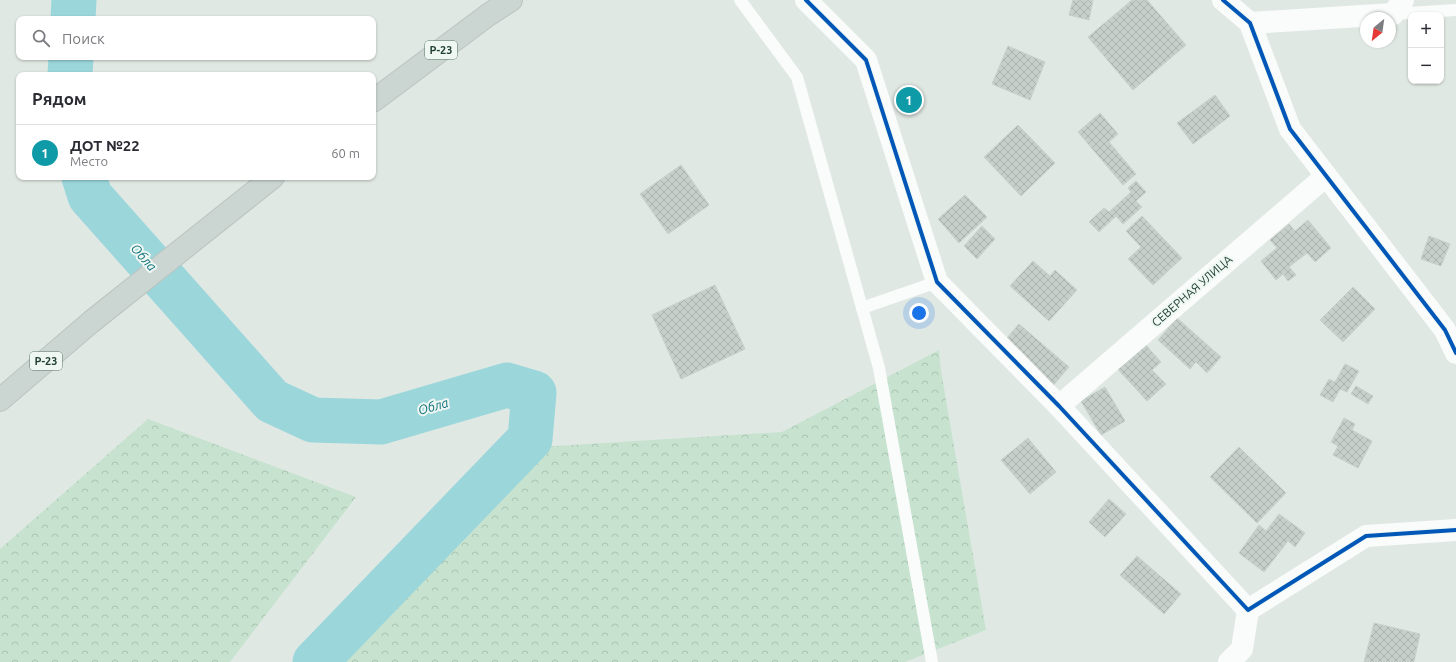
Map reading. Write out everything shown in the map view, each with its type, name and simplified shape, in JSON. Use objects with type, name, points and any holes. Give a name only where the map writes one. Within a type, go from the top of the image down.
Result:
[{"type":"main road","name":"Р-23","points":[[376,99],[488,15],[511,0]]},
{"type":"main road","name":"Р-23","points":[[0,400],[91,322],[269,180]]},
{"type":"street","points":[[806,0],[866,60],[937,282],[1059,406],[1248,610]]},
{"type":"street","points":[[1223,0],[1250,23],[1290,129],[1445,330],[1456,353]]},
{"type":"street","points":[[1250,23],[1398,7]]},
{"type":"street","name":"СЕВЕРНАЯ УЛИЦА","points":[[1059,406],[1326,176]]},
{"type":"street","points":[[1229,662],[1242,649],[1248,610],[1366,536],[1456,530]]},
{"type":"lane","points":[[740,0],[797,77],[879,368],[932,662]]},
{"type":"lane","points":[[1398,7],[1456,10]]},
{"type":"lane","points":[[862,308],[937,282]]},
{"type":"green space","points":[[939,350],[941,371],[986,630],[905,662],[331,662],[539,447],[782,432]]},
{"type":"green space","points":[[148,419],[356,497],[230,662],[0,662],[0,549]]},
{"type":"building","points":[[1073,0],[1093,0],[1089,20],[1069,15]]},
{"type":"building","points":[[1132,0],[1147,0],[1186,45],[1133,90],[1088,37]]},
{"type":"building","points":[[1008,46],[1045,62],[1030,100],[992,84]]},
{"type":"building","points":[[1215,95],[1230,116],[1193,144],[1177,123]]},
{"type":"building","points":[[1100,113],[1118,134],[1109,142],[1136,174],[1123,185],[1078,132]]},
{"type":"building","points":[[1018,125],[1055,163],[1021,196],[984,157]]},
{"type":"building","points":[[681,165],[709,205],[668,234],[640,194]]},
{"type":"building","points":[[1136,181],[1146,192],[1136,201],[1142,207],[1123,224],[1116,216],[1099,232],[1089,222],[1104,208],[1109,212],[1131,192],[1128,188]]},
{"type":"building","points":[[965,195],[987,217],[959,243],[938,219]]},
{"type":"building","points":[[1142,216],[1182,258],[1153,285],[1128,259],[1141,247],[1126,231]]},
{"type":"building","points":[[1308,220],[1331,248],[1315,262],[1307,253],[1289,267],[1296,275],[1288,281],[1283,274],[1276,280],[1261,261],[1277,248],[1270,240],[1289,224],[1295,231]]},
{"type":"building","points":[[982,226],[995,239],[977,259],[964,246]]},
{"type":"building","points":[[1429,236],[1450,244],[1441,266],[1421,259]]},
{"type":"building","points":[[1033,261],[1050,276],[1055,270],[1077,290],[1049,321],[1010,286]]},
{"type":"building","points":[[715,285],[745,349],[681,379],[652,315]]},
{"type":"building","points":[[1353,287],[1375,309],[1343,342],[1320,320]]},
{"type":"building","points":[[1177,318],[1221,357],[1207,373],[1196,362],[1190,369],[1158,340]]},
{"type":"building","points":[[1019,324],[1069,367],[1051,388],[1001,345]]},
{"type":"building","points":[[1142,341],[1161,362],[1152,370],[1166,384],[1147,401],[1115,366]]},
{"type":"building","points":[[1345,364],[1359,371],[1347,392],[1340,389],[1333,402],[1320,395],[1329,379],[1335,382]]},
{"type":"building","points":[[1356,386],[1373,396],[1368,404],[1351,394]]},
{"type":"building","points":[[1105,387],[1125,421],[1101,435],[1081,401]]},
{"type":"building","points":[[1344,418],[1355,424],[1352,430],[1372,441],[1358,468],[1333,455],[1338,446],[1331,442]]},
{"type":"building","points":[[1028,438],[1056,472],[1030,494],[1001,460]]},
{"type":"building","points":[[1239,447],[1286,493],[1257,523],[1210,477]]},
{"type":"building","points":[[1109,499],[1126,514],[1105,537],[1089,522]]},
{"type":"building","points":[[1279,514],[1305,533],[1295,547],[1288,541],[1264,572],[1239,553],[1259,525],[1266,531]]},
{"type":"building","points":[[1137,556],[1181,594],[1164,614],[1120,575]]},
{"type":"building","points":[[1374,623],[1420,634],[1414,662],[1364,662]]},
{"type":"waterway","name":"Обла","points":[[73,16],[74,0]]},
{"type":"waterway","name":"Обла","points":[[70,72],[71,60]]},
{"type":"waterway","name":"Обла","points":[[85,180],[90,196],[272,401],[313,420],[381,422],[507,385],[534,393],[530,439],[315,662]]},
{"type":"cycle path","points":[[806,0],[866,60],[937,282],[1059,406],[1248,610],[1366,536],[1456,530]]},
{"type":"cycle path","points":[[1223,0],[1250,23],[1290,129],[1445,330],[1456,353]]},
{"type":"place","name":"ДОТ №22","points":[[909,100]]}]
